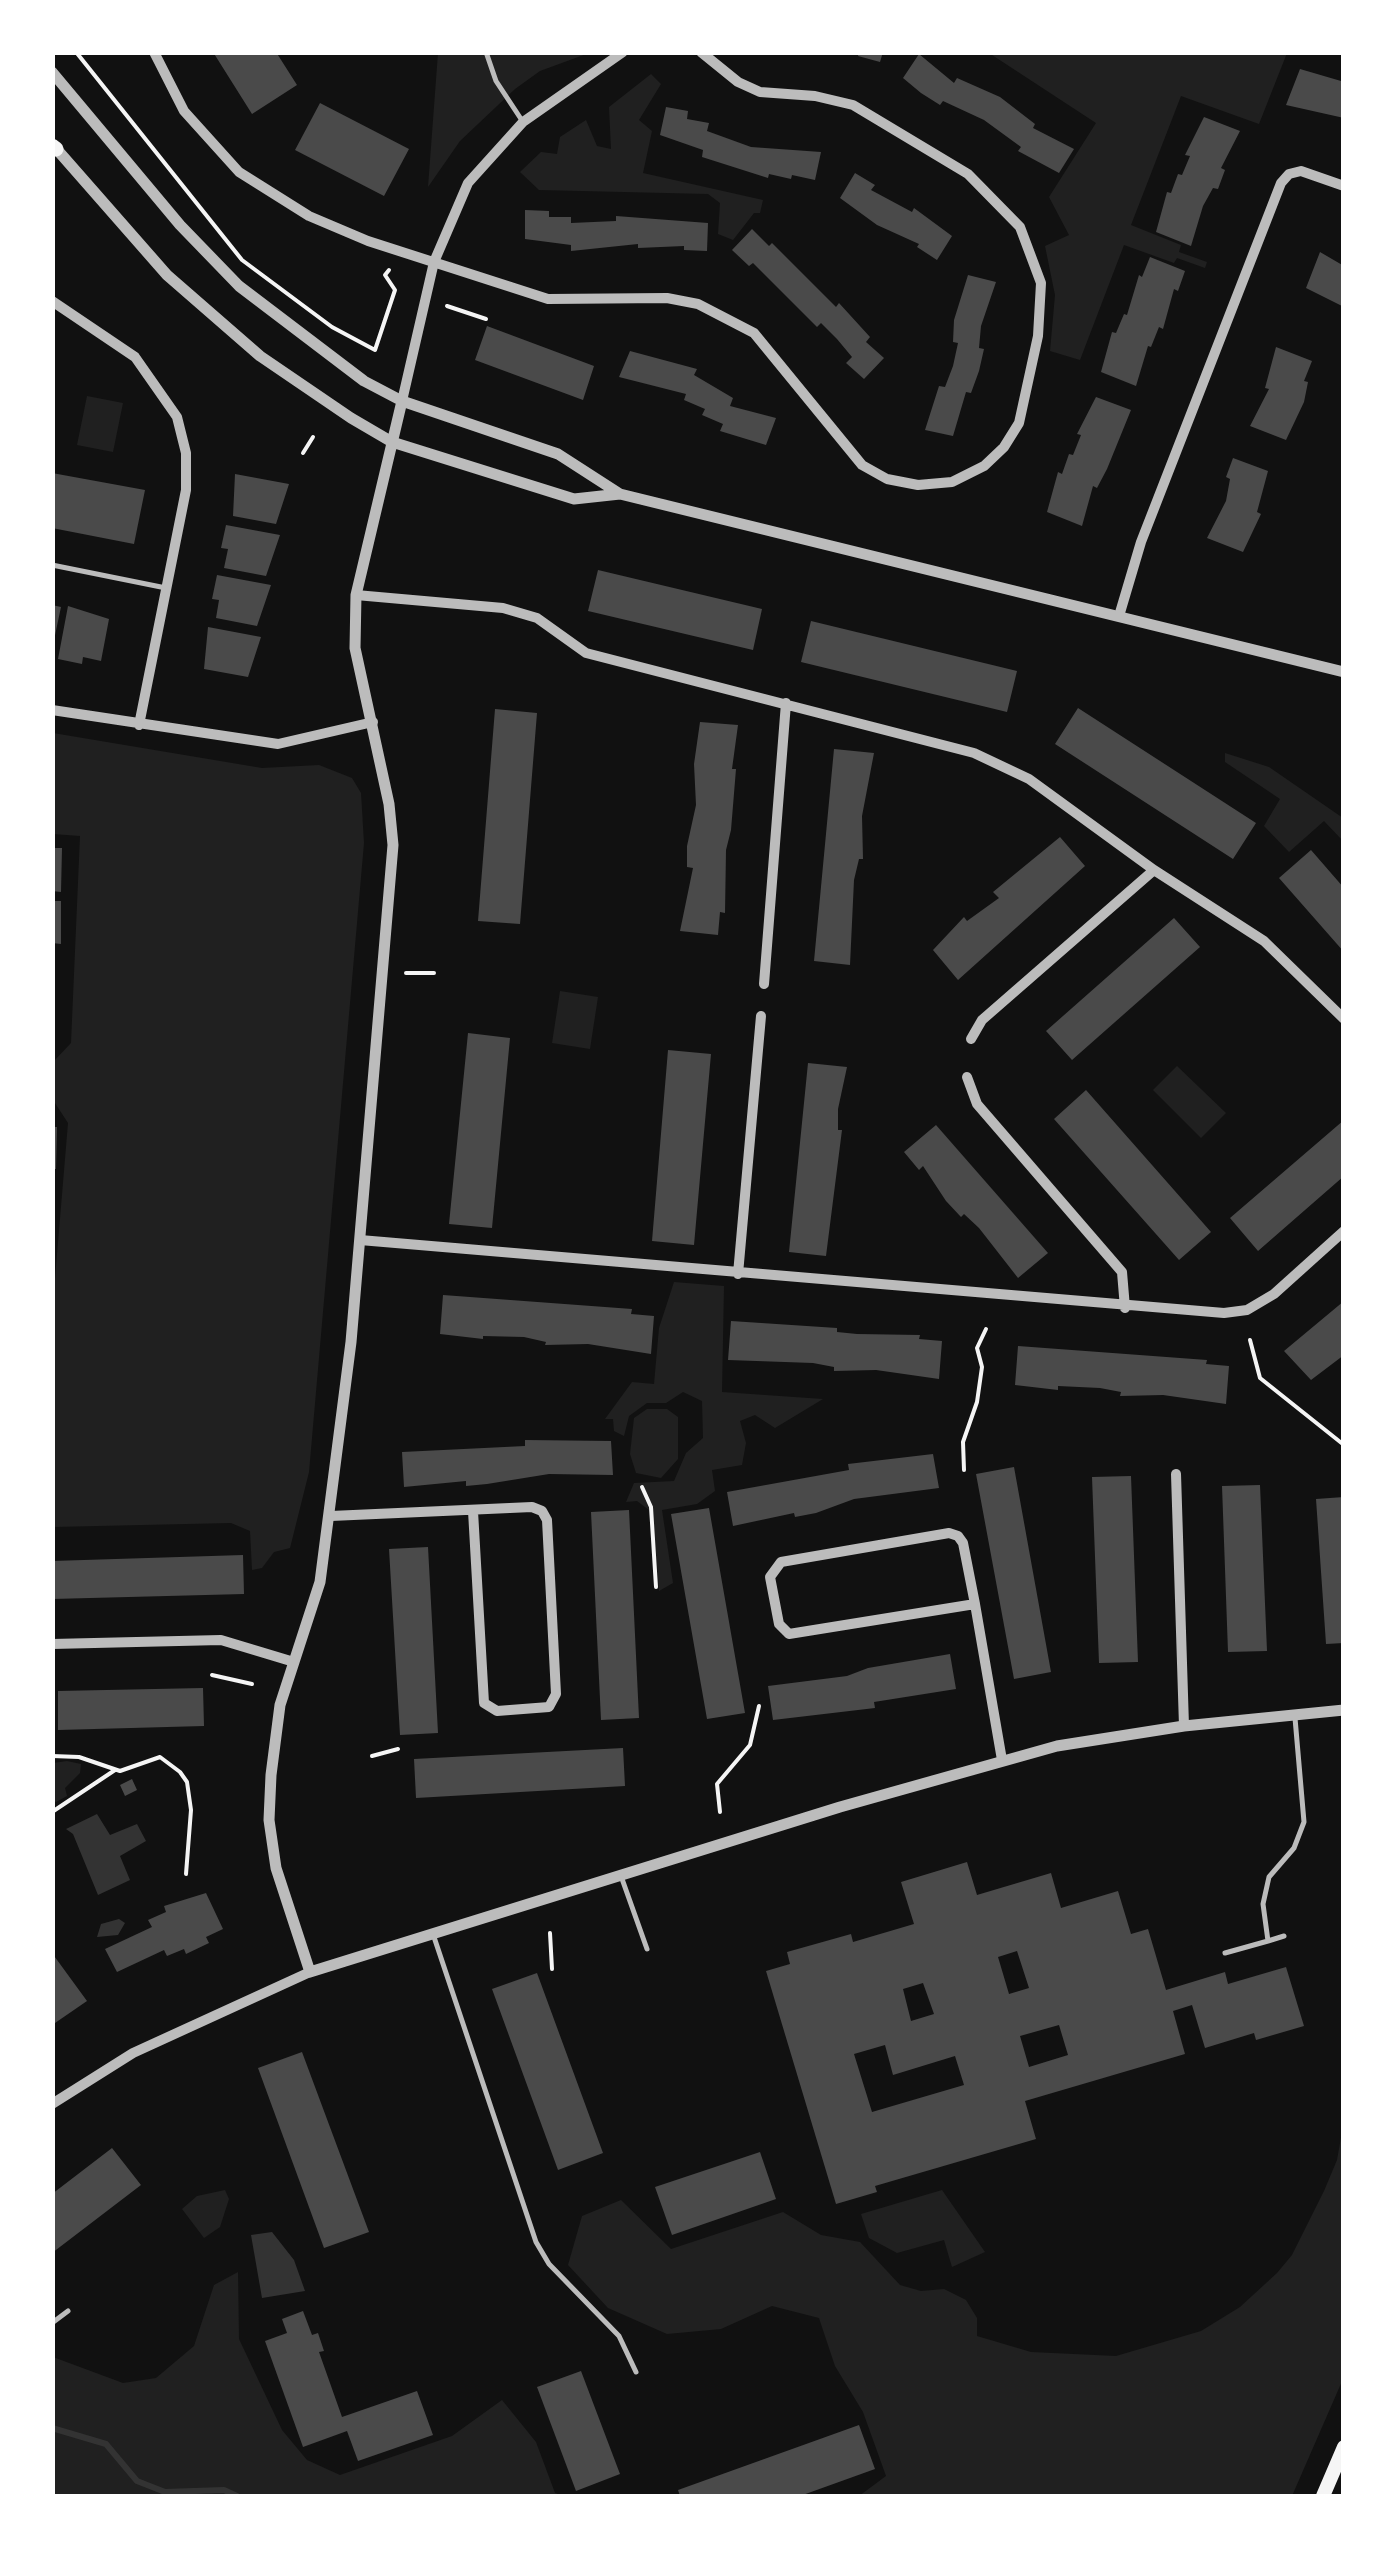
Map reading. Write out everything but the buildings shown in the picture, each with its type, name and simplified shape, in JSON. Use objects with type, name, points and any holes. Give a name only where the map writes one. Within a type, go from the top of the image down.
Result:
[{"type":"main road","points":[[1323,2496],[1344,2448]]},
{"type":"street","points":[[154,52],[184,111],[239,172],[338,230],[548,299],[667,298],[698,304],[754,332],[862,465],[888,479],[918,486],[952,482],[984,466],[1004,447],[1019,423],[1038,336],[1040,283],[1020,227],[968,174],[853,105],[815,96],[760,92],[738,82],[700,52]]},
{"type":"street","points":[[310,1972],[276,1868],[270,1820],[280,1705],[320,1582],[331,1516],[360,1240],[392,845],[373,722],[355,648],[356,595],[434,262],[468,184],[523,122],[623,52]]},
{"type":"street","points":[[52,72],[180,225],[239,286],[364,381],[402,401],[558,454],[620,494],[1344,672]]},
{"type":"street","points":[[54,146],[167,275],[260,356],[392,442],[574,499],[620,494]]},
{"type":"street","points":[[1119,616],[1140,542],[1281,184],[1289,174],[1301,171],[1344,186]]},
{"type":"street","points":[[52,301],[136,357],[177,418],[186,453],[186,490],[139,725]]},
{"type":"street","points":[[356,595],[503,608],[537,618],[586,653],[974,753],[1028,779],[1154,870],[1264,941],[1344,1019]]},
{"type":"street","points":[[764,984],[786,704]]},
{"type":"street","points":[[52,710],[278,744],[373,722]]},
{"type":"street","points":[[971,1039],[982,1020],[1154,870]]},
{"type":"street","points":[[738,1274],[761,1016]]},
{"type":"street","points":[[968,1076],[978,1104],[1122,1272],[1125,1308]]},
{"type":"street","points":[[360,1240],[1125,1308],[1224,1313],[1248,1310],[1274,1294],[1344,1230]]},
{"type":"street","points":[[1176,1474],[1184,1726]]},
{"type":"street","points":[[331,1516],[532,1507],[542,1511],[547,1520],[556,1694],[553,1704],[544,1709],[497,1711],[484,1703],[473,1510]]},
{"type":"street","points":[[974,1604],[789,1634],[778,1624],[770,1576],[781,1562],[949,1533],[963,1543],[974,1604],[1002,1760]]},
{"type":"street","points":[[52,1644],[208,1639],[294,1662]]},
{"type":"street","points":[[52,2104],[133,2053],[310,1972],[620,1876],[1057,1746],[1184,1726],[1344,1710]]},
{"type":"lane","points":[[486,52],[496,81],[523,122]]},
{"type":"lane","points":[[52,565],[166,588]]},
{"type":"lane","points":[[1268,1940],[1264,1888],[1294,1848],[1304,1822],[1295,1715]]},
{"type":"lane","points":[[620,1876],[647,1948]]},
{"type":"lane","points":[[433,1934],[536,2242],[569,2287],[619,2336],[636,2372]]},
{"type":"lane","points":[[1225,1953],[1284,1936]]},
{"type":"lane","points":[[52,2323],[68,2311]]},
{"type":"path","points":[[76,52],[242,260],[332,327],[374,350],[396,290],[384,276],[389,270]]},
{"type":"path","points":[[446,306],[486,319]]},
{"type":"path","points":[[303,454],[312,437]]},
{"type":"path","points":[[406,972],[434,974]]},
{"type":"path","points":[[964,1470],[963,1442],[977,1402],[981,1372],[977,1348],[986,1329]]},
{"type":"path","points":[[1250,1340],[1260,1378],[1344,1445]]},
{"type":"path","points":[[642,1486],[651,1508],[656,1586]]},
{"type":"path","points":[[212,1674],[252,1684]]},
{"type":"path","points":[[720,1812],[716,1784],[750,1745],[759,1706]]},
{"type":"path","points":[[372,1756],[398,1749]]},
{"type":"path","points":[[52,1756],[79,1757],[127,1771],[160,1758],[185,1777],[192,1828],[184,1861],[186,1874]]},
{"type":"path","points":[[52,1812],[116,1770]]},
{"type":"path","points":[[550,1932],[552,1969]]},
{"type":"shaded area","points":[[438,53],[589,53],[540,71],[515,89],[460,141],[428,187]]},
{"type":"shaded area","points":[[989,53],[1287,53],[1259,124],[1181,96],[1131,225],[1181,245],[1179,252],[1207,262],[1205,268],[1177,258],[1174,263],[1124,245],[1080,360],[1050,351],[1055,295],[1045,246],[1069,235],[1049,197],[1096,123]]},
{"type":"shaded area","points":[[651,74],[661,84],[639,120],[652,131],[643,173],[763,200],[760,213],[754,213],[733,240],[718,234],[720,203],[708,194],[539,190],[520,172],[541,152],[557,154],[560,137],[586,120],[597,146],[611,149],[609,107]]},
{"type":"shaded area","points":[[87,396],[123,403],[113,452],[77,445]]},
{"type":"shaded area","points":[[53,733],[262,768],[319,765],[352,778],[361,793],[364,843],[309,1472],[290,1548],[274,1552],[262,1568],[252,1570],[250,1531],[231,1523],[53,1527],[54,1290],[68,1123],[53,1100],[52,1070],[54,1061],[71,1043],[80,836],[53,834]]},
{"type":"shaded area","points":[[1225,753],[1269,767],[1343,818],[1343,841],[1324,821],[1289,852],[1264,826],[1280,799],[1225,762]]},
{"type":"shaded area","points":[[560,991],[598,997],[590,1049],[552,1043]]},
{"type":"shaded area","points":[[1177,1066],[1226,1113],[1201,1138],[1153,1090]]},
{"type":"shaded area","points":[[674,1282],[724,1286],[722,1392],[823,1399],[775,1428],[755,1415],[740,1421],[746,1443],[742,1465],[712,1470],[715,1491],[697,1504],[662,1510],[673,1583],[659,1591],[653,1513],[637,1501],[626,1502],[634,1483],[674,1481],[686,1453],[703,1438],[702,1401],[683,1392],[666,1403],[647,1403],[629,1416],[624,1436],[614,1431],[613,1419],[605,1419],[632,1382],[654,1384],[659,1328]]},
{"type":"shaded area","points":[[647,1409],[667,1409],[678,1417],[678,1459],[661,1478],[636,1473],[630,1454],[634,1418]]},
{"type":"shaded area","points":[[53,1763],[81,1764],[80,1773],[65,1788],[67,1796],[56,1802]]},
{"type":"shaded area","points":[[97,1814],[110,1835],[137,1824],[146,1841],[120,1856],[130,1880],[98,1895],[73,1834],[66,1829]]},
{"type":"shaded area","points":[[119,1919],[125,1923],[118,1935],[97,1937],[101,1924]]},
{"type":"shaded area","points":[[1343,2126],[1343,2379],[1292,2496],[859,2496],[886,2476],[863,2412],[835,2366],[819,2318],[772,2306],[721,2329],[667,2334],[608,2308],[568,2265],[582,2216],[621,2200],[671,2249],[783,2212],[821,2235],[860,2242],[900,2285],[921,2291],[944,2289],[966,2300],[977,2318],[977,2336],[1031,2352],[1116,2356],[1201,2331],[1240,2307],[1277,2273],[1292,2255],[1324,2191],[1337,2160]]},
{"type":"shaded area","points":[[225,2190],[229,2199],[220,2227],[204,2238],[182,2209],[197,2196]]},
{"type":"shaded area","points":[[942,2190],[985,2252],[952,2267],[944,2240],[897,2253],[869,2238],[861,2214]]},
{"type":"shaded area","points":[[272,2232],[294,2260],[305,2291],[262,2298],[251,2235]]},
{"type":"shaded area","points":[[238,2272],[239,2339],[282,2430],[307,2460],[340,2475],[452,2436],[502,2400],[536,2442],[555,2493],[564,2496],[53,2496],[53,2357],[123,2383],[156,2378],[194,2346],[214,2285]]},
{"type":"waterway","points":[[52,2428],[106,2444],[137,2481],[165,2492],[224,2490],[237,2496]]}]
